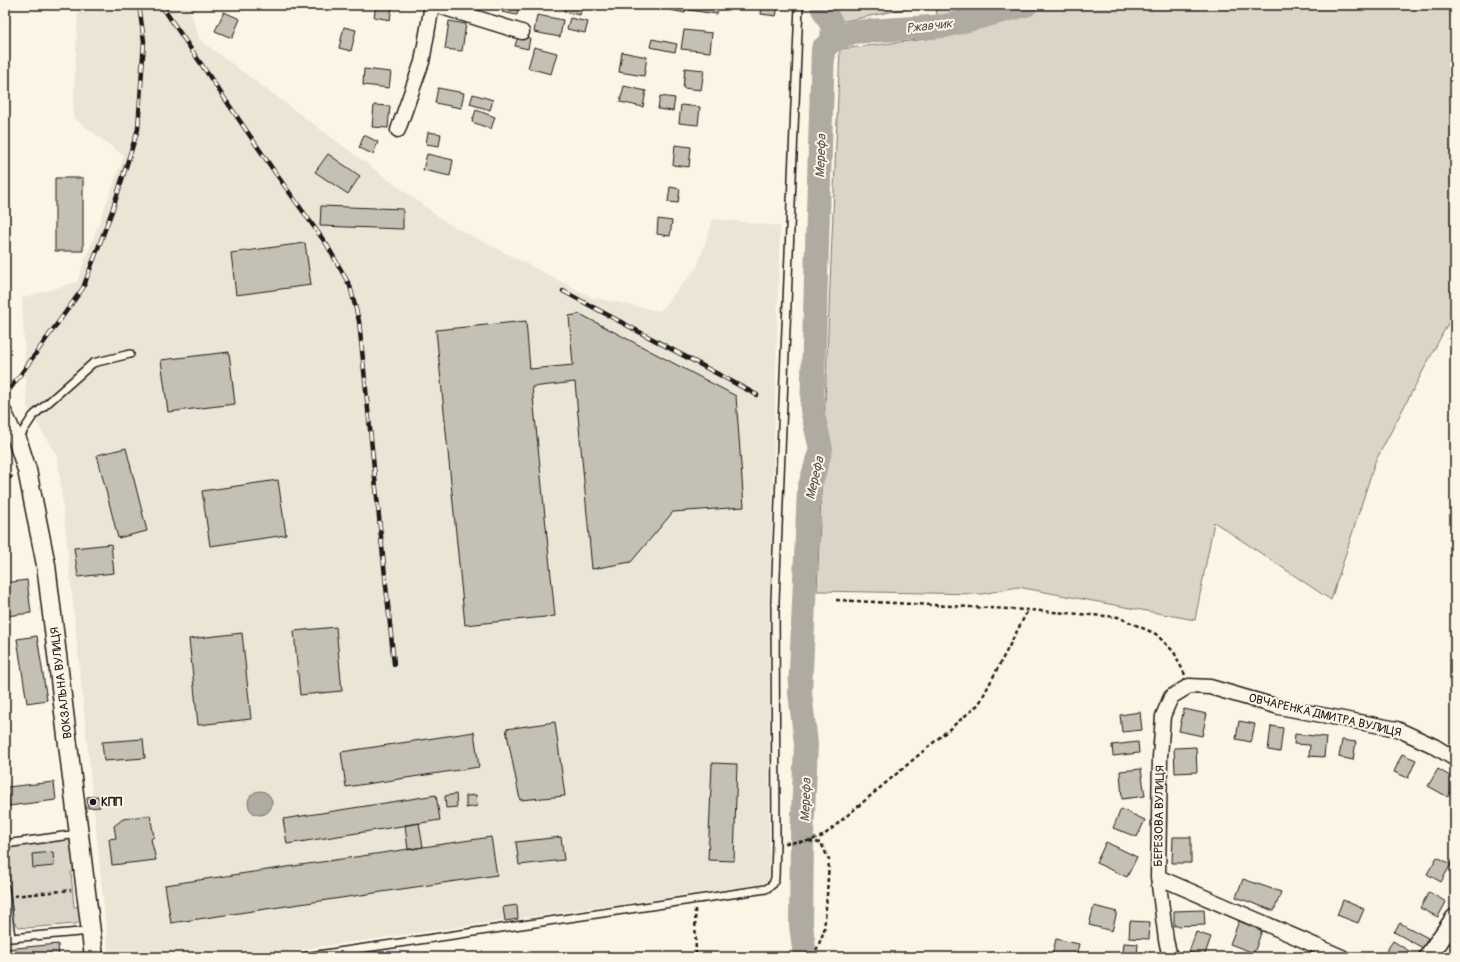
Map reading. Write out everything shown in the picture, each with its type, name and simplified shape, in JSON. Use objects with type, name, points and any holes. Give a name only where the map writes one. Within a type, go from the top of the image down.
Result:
[{"type":"street","points":[[398,130],[422,62],[432,5]]},
{"type":"street","points":[[435,5],[522,32]]},
{"type":"street","name":"ВОКЗАЛЬНА ВУЛИЦЯ","points":[[5,413],[17,439],[27,470],[46,565],[94,957]]},
{"type":"street","name":"ОВЧАРЕНКА ДМИТРА ВУЛИЦЯ","points":[[1189,686],[1210,687],[1279,707],[1397,729],[1434,746],[1455,759]]},
{"type":"street","name":"БЕРЕЗОВА ВУЛИЦЯ","points":[[1170,957],[1166,940],[1158,876],[1160,757],[1163,716],[1171,698],[1189,686]]},
{"type":"street","points":[[1158,876],[1342,957]]},
{"type":"street","points":[[1428,957],[1455,918]]},
{"type":"lane","points":[[304,957],[766,889],[773,884],[775,878],[776,601],[799,5]]},
{"type":"lane","points":[[17,439],[33,416],[93,363],[130,354]]},
{"type":"lane","points":[[5,844],[79,834]]},
{"type":"lane","points":[[5,888],[8,939],[91,931]]},
{"type":"path","points":[[836,600],[1028,610],[1118,617],[1156,634],[1174,652],[1189,686]]},
{"type":"path","points":[[795,843],[808,841],[823,836],[979,704],[1028,610]]},
{"type":"path","points":[[808,841],[821,843],[829,860],[824,931],[815,957]]},
{"type":"path","points":[[6,897],[86,888]]},
{"type":"path","points":[[694,900],[696,957]]},
{"type":"shaded area","points":[[78,5],[188,5],[200,40],[447,223],[591,297],[660,311],[697,267],[713,219],[780,226],[769,621],[769,883],[247,957],[109,957],[58,458],[27,406],[22,298],[77,282],[124,156],[73,117]]},
{"type":"shaded area","points":[[828,5],[925,5],[840,22]]},
{"type":"shaded area","points":[[937,5],[1455,5],[1455,310],[1375,462],[1331,600],[1214,522],[1195,620],[1018,587],[982,594],[817,591],[840,49],[935,38]]},
{"type":"shaded area","points":[[260,791],[265,792],[271,798],[271,808],[265,814],[260,815],[255,814],[249,808],[248,803],[249,798],[255,792]]},
{"type":"shaded area","points":[[5,814],[18,957],[5,957]]},
{"type":"shaded area","points":[[70,839],[76,844],[79,871],[71,872],[74,907],[83,906],[84,917],[80,922],[75,924],[26,928],[19,927],[13,921],[7,850],[10,845]]},
{"type":"building","points":[[376,5],[392,6],[390,20],[374,17]]},
{"type":"building","points":[[504,5],[519,5],[517,15],[502,12]]},
{"type":"building","points":[[565,5],[582,6],[580,15],[564,12]]},
{"type":"building","points":[[661,5],[686,5],[685,13],[661,8]]},
{"type":"building","points":[[689,5],[718,5],[717,14],[689,10]]},
{"type":"building","points":[[762,5],[778,7],[776,16],[761,14]]},
{"type":"building","points":[[224,12],[240,19],[232,38],[215,31]]},
{"type":"building","points":[[537,15],[563,20],[560,37],[534,32]]},
{"type":"building","points":[[570,18],[588,22],[585,33],[567,29]]},
{"type":"building","points":[[449,21],[466,24],[462,51],[445,49]]},
{"type":"building","points":[[344,27],[356,30],[351,51],[339,48]]},
{"type":"building","points":[[684,30],[712,33],[710,52],[681,49]]},
{"type":"building","points":[[518,36],[530,38],[528,49],[515,46]]},
{"type":"building","points":[[652,39],[677,44],[675,52],[650,47]]},
{"type":"building","points":[[534,47],[557,53],[551,74],[528,68]]},
{"type":"building","points":[[622,52],[647,57],[644,76],[619,72]]},
{"type":"building","points":[[685,68],[704,70],[701,90],[683,88]]},
{"type":"building","points":[[364,69],[391,72],[389,88],[363,85]]},
{"type":"building","points":[[624,86],[646,91],[643,107],[620,102]]},
{"type":"building","points":[[438,88],[464,93],[461,108],[435,103]]},
{"type":"building","points":[[473,94],[493,100],[490,110],[470,104]]},
{"type":"building","points":[[660,96],[675,98],[673,111],[658,109]]},
{"type":"building","points":[[374,105],[390,106],[388,128],[372,127]]},
{"type":"building","points":[[681,105],[700,107],[698,125],[679,123]]},
{"type":"building","points":[[476,110],[495,117],[491,129],[472,122]]},
{"type":"building","points":[[428,132],[441,134],[439,146],[426,144]]},
{"type":"building","points":[[364,135],[378,142],[373,154],[359,148]]},
{"type":"building","points":[[675,145],[691,147],[689,167],[673,165]]},
{"type":"building","points":[[328,154],[360,176],[348,194],[315,172]]},
{"type":"building","points":[[427,154],[453,160],[450,176],[423,170]]},
{"type":"building","points":[[55,178],[83,178],[83,251],[55,251]]},
{"type":"building","points":[[670,187],[680,189],[678,203],[668,202]]},
{"type":"building","points":[[321,206],[403,209],[403,229],[320,226]]},
{"type":"building","points":[[658,219],[672,221],[670,236],[657,234]]},
{"type":"building","points":[[305,243],[311,285],[236,295],[231,253]]},
{"type":"building","points":[[580,314],[736,396],[744,507],[673,512],[631,562],[592,569],[575,382],[532,387],[555,616],[465,625],[436,330],[526,321],[530,369],[573,365],[569,316]]},
{"type":"building","points":[[229,352],[235,404],[168,412],[161,360]]},
{"type":"building","points":[[126,448],[147,531],[118,538],[97,455]]},
{"type":"building","points":[[278,480],[286,535],[210,546],[202,491]]},
{"type":"building","points":[[111,544],[114,573],[78,577],[74,548]]},
{"type":"building","points":[[27,580],[31,613],[6,616],[5,583]]},
{"type":"building","points":[[336,627],[342,691],[300,695],[294,631]]},
{"type":"building","points":[[242,633],[251,719],[198,725],[189,639]]},
{"type":"building","points":[[37,636],[47,700],[27,703],[17,639]]},
{"type":"building","points":[[1184,709],[1207,714],[1202,736],[1179,731]]},
{"type":"building","points":[[1140,712],[1142,730],[1122,732],[1120,715]]},
{"type":"building","points":[[1239,721],[1255,724],[1251,742],[1236,739]]},
{"type":"building","points":[[555,722],[565,796],[520,800],[506,729]]},
{"type":"building","points":[[1271,726],[1283,728],[1280,752],[1268,750]]},
{"type":"building","points":[[474,732],[479,767],[346,787],[341,752]]},
{"type":"building","points":[[1295,734],[1326,737],[1324,757],[1309,756],[1310,745],[1294,744]]},
{"type":"building","points":[[143,739],[145,758],[104,761],[102,742]]},
{"type":"building","points":[[1342,740],[1356,742],[1353,760],[1339,757]]},
{"type":"building","points":[[1138,742],[1139,753],[1113,756],[1112,745]]},
{"type":"building","points":[[1196,747],[1197,772],[1175,773],[1174,748]]},
{"type":"building","points":[[1402,754],[1416,760],[1408,778],[1394,772]]},
{"type":"building","points":[[712,763],[737,764],[734,861],[708,860]]},
{"type":"building","points":[[1141,769],[1145,796],[1122,799],[1120,771]]},
{"type":"building","points":[[1438,769],[1455,779],[1455,784],[1448,797],[1428,786]]},
{"type":"building","points":[[54,782],[56,800],[9,806],[7,787]]},
{"type":"building","points":[[456,794],[457,807],[446,808],[445,796]]},
{"type":"building","points":[[436,795],[440,820],[287,844],[283,819]]},
{"type":"building","points":[[476,795],[477,806],[466,808],[466,796]]},
{"type":"building","name":"КПП","points":[[98,796],[100,807],[88,808],[87,797]]},
{"type":"building","points":[[1121,809],[1145,820],[1137,837],[1113,828]]},
{"type":"building","points":[[150,815],[154,837],[151,839],[156,860],[112,865],[109,839],[116,838],[114,826],[123,819]]},
{"type":"building","points":[[419,823],[423,847],[408,850],[405,825]]},
{"type":"building","points":[[491,837],[497,875],[171,923],[165,885]]},
{"type":"building","points":[[561,837],[564,860],[519,865],[516,842]]},
{"type":"building","points":[[1173,837],[1191,837],[1191,863],[1172,863]]},
{"type":"building","points":[[1106,842],[1137,857],[1127,877],[1096,863]]},
{"type":"building","points":[[53,852],[54,866],[33,868],[32,854]]},
{"type":"building","points":[[1437,857],[1451,864],[1441,882],[1427,874]]},
{"type":"building","points":[[1243,879],[1281,892],[1274,911],[1236,897]]},
{"type":"building","points":[[1429,892],[1446,902],[1438,917],[1420,908]]},
{"type":"building","points":[[1343,900],[1364,909],[1358,923],[1337,915]]},
{"type":"building","points":[[517,905],[518,919],[505,921],[503,907]]},
{"type":"building","points":[[1094,906],[1117,912],[1112,931],[1089,925]]},
{"type":"building","points":[[1204,910],[1205,925],[1174,926],[1174,911]]},
{"type":"building","points":[[1130,921],[1150,922],[1149,939],[1129,938]]},
{"type":"building","points":[[1239,921],[1262,930],[1254,953],[1230,944]]},
{"type":"building","points":[[1400,923],[1428,938],[1423,948],[1394,932]]},
{"type":"building","points":[[1196,932],[1211,937],[1204,957],[1189,952]]},
{"type":"building","points":[[1056,939],[1079,944],[1076,957],[1052,955]]},
{"type":"building","points":[[1393,941],[1409,951],[1406,957],[1383,956]]},
{"type":"building","points":[[1124,943],[1138,944],[1137,955],[1123,953]]},
{"type":"building","points":[[58,944],[59,957],[5,957],[5,949]]},
{"type":"waterway","name":"Мерефа","points":[[805,957],[801,925],[802,838],[806,744],[800,693],[809,489],[821,449],[812,410],[823,49],[833,40],[832,25],[822,5]]},
{"type":"waterway","name":"Ржавчик","points":[[833,40],[853,32],[945,26],[1026,5]]},
{"type":"railway","points":[[5,396],[83,288],[112,211],[138,129],[144,41],[139,5]]},
{"type":"railway","points":[[161,5],[274,171],[327,245],[350,286],[359,321],[394,664]]},
{"type":"railway","points":[[563,291],[757,395]]},
{"type":"place","name":"КПП","points":[[93,802]]}]
